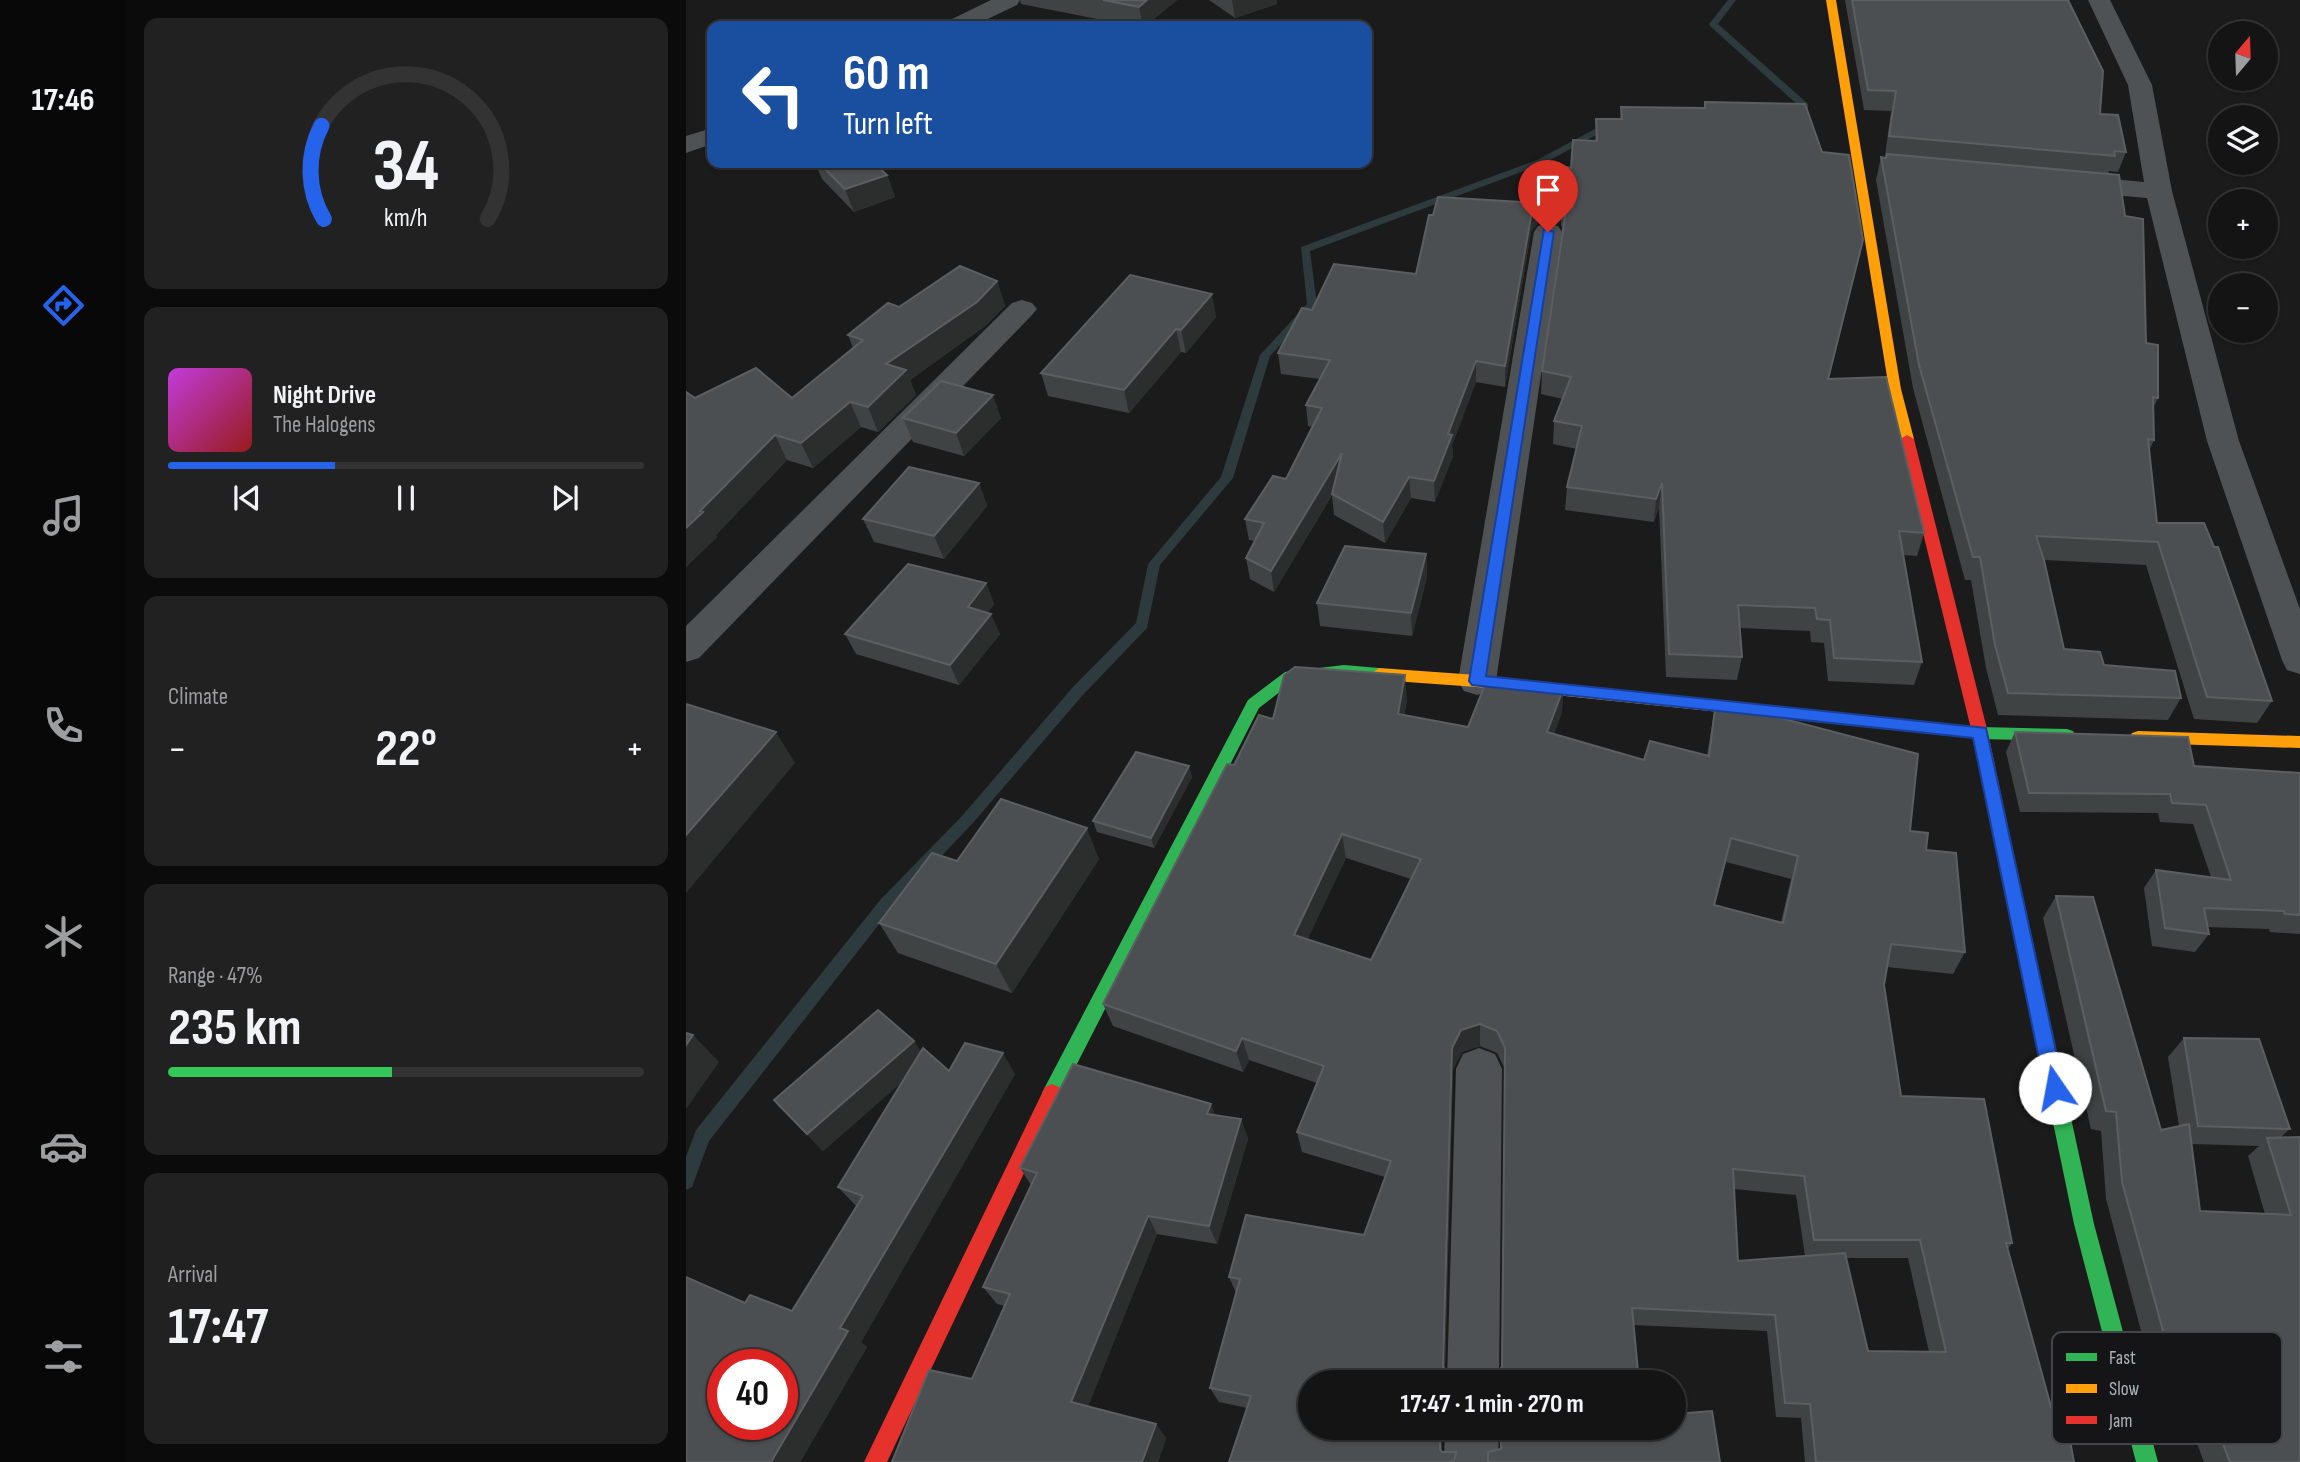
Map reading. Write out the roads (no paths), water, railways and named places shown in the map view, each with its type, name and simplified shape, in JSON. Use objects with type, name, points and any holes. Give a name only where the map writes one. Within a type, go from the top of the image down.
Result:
[{"type":"street","points":[[966,21],[1009,0]]},
{"type":"street","points":[[1831,0],[1895,389],[1980,733],[2084,1224],[2113,1332]]},
{"type":"street","points":[[2091,1],[2140,85],[2159,191],[2223,441],[2300,660]]},
{"type":"street","points":[[686,145],[707,138]]},
{"type":"street","points":[[1856,164],[1884,166]]},
{"type":"street","points":[[2049,181],[2159,191]]},
{"type":"street","points":[[1477,681],[1548,232]]},
{"type":"street","points":[[686,648],[1022,309]]},
{"type":"street","points":[[875,1462],[1020,1155],[1253,704],[1290,676],[1345,671],[1477,681],[1980,733],[2077,736]]},
{"type":"street","points":[[2119,737],[2300,741]]},
{"type":"street","points":[[1473,1370],[1479,1069]]},
{"type":"street","points":[[1471,1462],[1472,1440]]},
{"type":"street","points":[[2142,1444],[2147,1462]]},
{"type":"waterway","points":[[1732,0],[1713,24],[1805,106],[1791,114]]},
{"type":"waterway","points":[[686,1181],[702,1136],[886,904],[967,820],[1077,692],[1142,625],[1154,564],[1227,478],[1265,355],[1312,305],[1305,249],[1540,162],[1611,124]]}]
